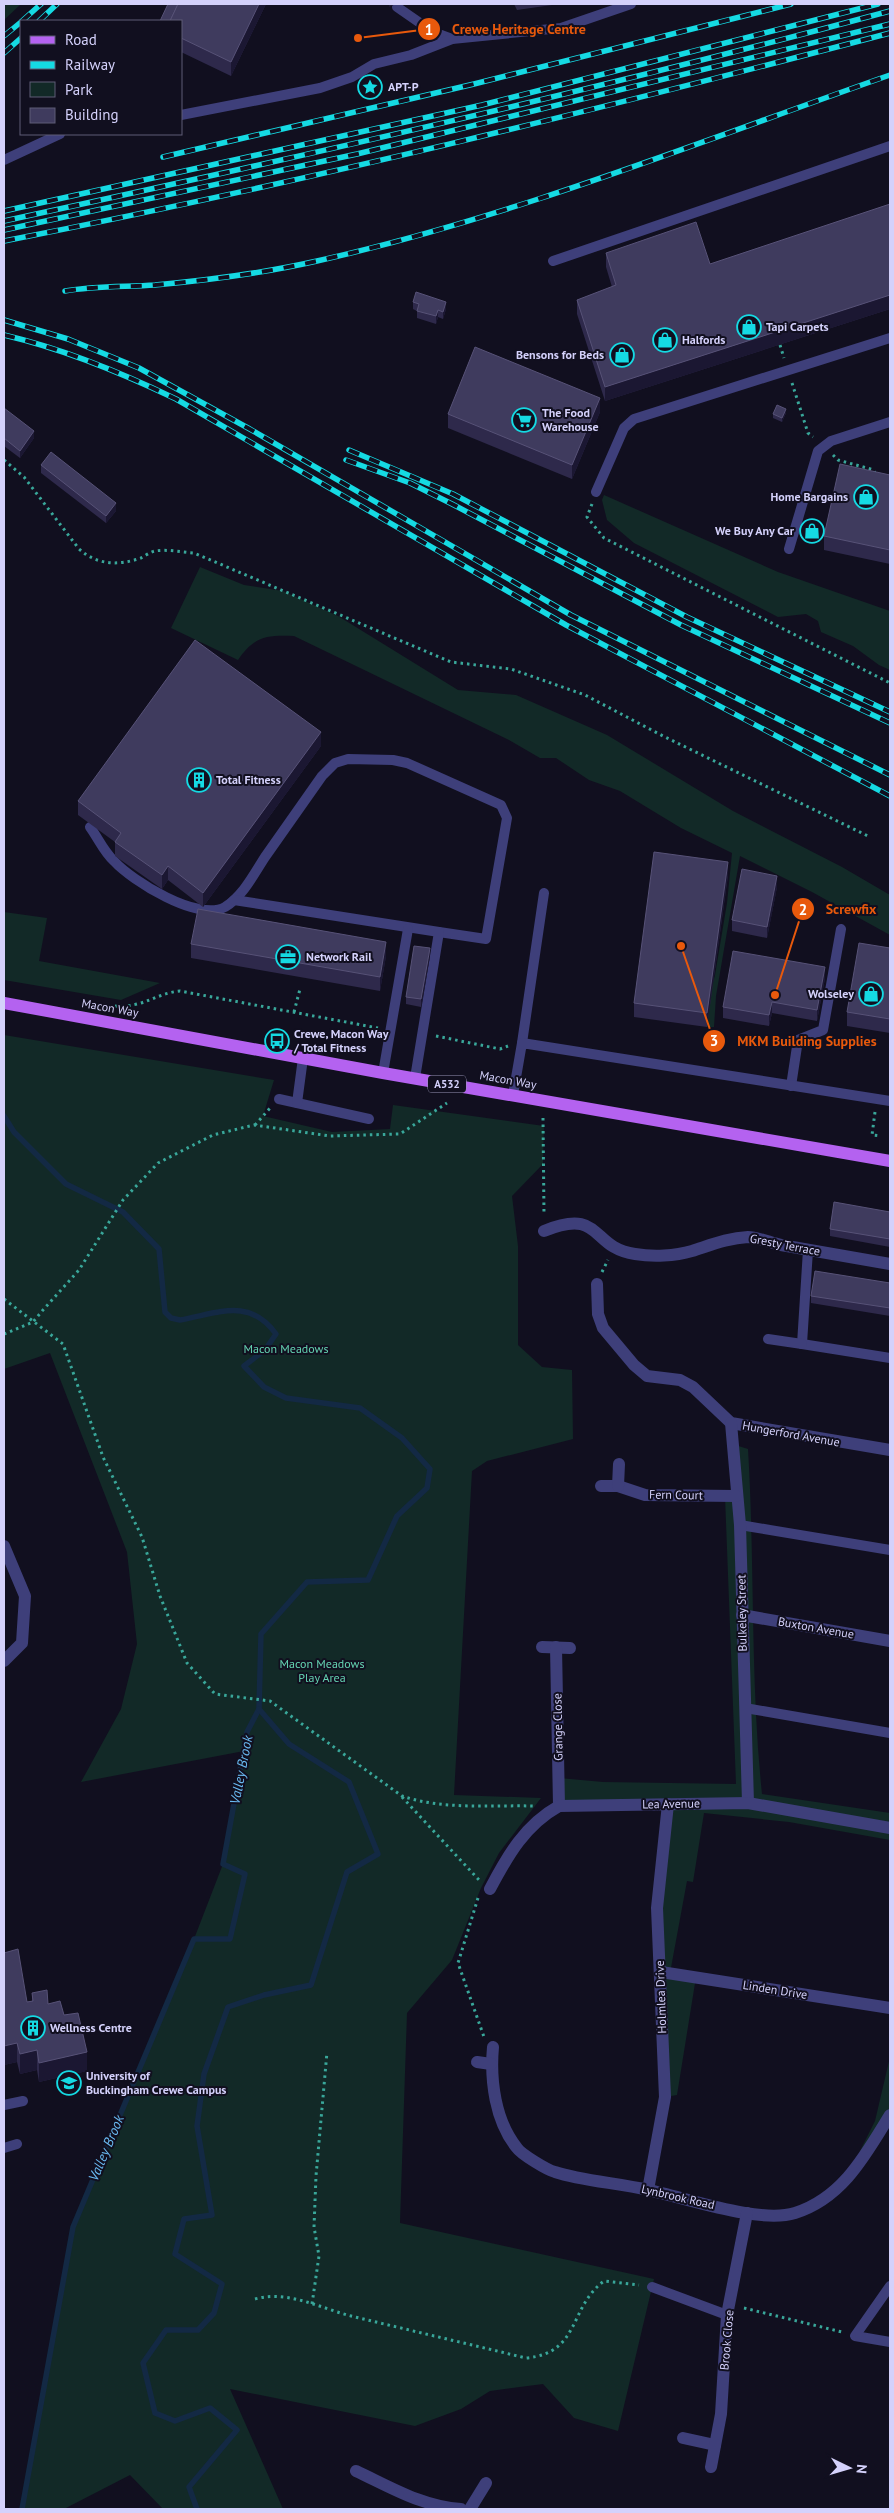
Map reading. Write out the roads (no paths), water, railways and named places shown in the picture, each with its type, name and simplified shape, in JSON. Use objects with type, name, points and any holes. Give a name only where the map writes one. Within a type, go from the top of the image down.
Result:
[{"type":"main road","name":"Macon Way","points":[[4,1003],[383,1073],[890,1161]]},
{"type":"street","name":"Gresty Terrace","points":[[544,1231],[564,1223],[582,1223],[597,1231],[613,1248],[635,1254],[663,1255],[690,1252],[726,1239],[750,1237],[808,1250],[890,1264]]},
{"type":"street","name":"Hungerford Avenue","points":[[597,1284],[598,1314],[603,1328],[634,1365],[647,1376],[680,1380],[692,1387],[731,1424],[890,1450]]},
{"type":"street","name":"Bulkeley Street","points":[[731,1424],[740,1525],[748,1802]]},
{"type":"street","points":[[618,1464],[618,1486]]},
{"type":"street","name":"Fern Court","points":[[601,1486],[618,1486],[645,1496],[736,1496]]},
{"type":"street","points":[[4,1546],[25,1596],[22,1643],[4,1661]]},
{"type":"street","name":"Buxton Avenue","points":[[742,1615],[890,1641]]},
{"type":"street","points":[[542,1647],[570,1648]]},
{"type":"street","name":"Grange Close","points":[[556,1647],[560,1806]]},
{"type":"street","name":"Lea Avenue","points":[[560,1806],[748,1802],[890,1828]]},
{"type":"street","name":"Holmlea Drive","points":[[648,2190],[665,2097],[657,1908],[668,1804]]},
{"type":"street","points":[[483,1891],[512,1849],[542,1816],[560,1806]]},
{"type":"street","name":"Linden Drive","points":[[661,1972],[890,2008]]},
{"type":"street","name":"Lynbrook Road","points":[[477,2062],[492,2056],[498,2110],[517,2149],[554,2172],[648,2190],[747,2213],[778,2216],[797,2212],[829,2195],[855,2172],[890,2115]]},
{"type":"street","name":"Brook Close","points":[[711,2467],[722,2414],[728,2309],[747,2213]]},
{"type":"street","points":[[683,2438],[715,2444]]},
{"type":"street","points":[[356,2471],[436,2508],[461,2509]]},
{"type":"street","points":[[470,2509],[486,2483]]},
{"type":"lane","points":[[182,115],[320,88],[352,77],[374,64],[411,55],[452,39],[561,28],[630,4]]},
{"type":"lane","points":[[397,7],[433,32],[452,39]]},
{"type":"lane","points":[[4,160],[58,135]]},
{"type":"lane","points":[[553,261],[890,146]]},
{"type":"lane","points":[[596,492],[624,428],[634,419],[890,338]]},
{"type":"lane","points":[[789,549],[818,452],[831,440],[890,422]]},
{"type":"lane","points":[[90,827],[114,861],[159,894],[206,912],[223,908],[234,900],[322,776],[335,763],[348,759],[393,760],[416,767],[501,805],[507,818],[486,939],[408,929],[234,900]]},
{"type":"lane","points":[[512,1095],[522,1043],[544,894]]},
{"type":"lane","points":[[383,1073],[408,929]]},
{"type":"lane","points":[[791,1086],[798,1040],[823,1030],[841,929]]},
{"type":"lane","points":[[416,1078],[439,932]]},
{"type":"lane","points":[[522,1043],[890,1101]]},
{"type":"lane","points":[[297,1103],[303,1058]]},
{"type":"lane","points":[[279,1099],[369,1119]]},
{"type":"lane","points":[[802,1344],[808,1250]]},
{"type":"lane","points":[[768,1339],[890,1358]]},
{"type":"lane","points":[[740,1525],[890,1550]]},
{"type":"lane","points":[[745,1708],[890,1733]]},
{"type":"lane","points":[[4,2105],[23,2101]]},
{"type":"lane","points":[[4,2148],[17,2144]]},
{"type":"lane","points":[[890,2286],[855,2336],[890,2342]]},
{"type":"lane","points":[[652,2287],[728,2309]]},
{"type":"waterway","name":"Valley Brook","points":[[4,1116],[14,1132],[66,1184],[123,1212],[159,1249],[165,1312],[171,1318],[180,1320],[232,1310],[244,1311],[255,1315],[266,1322],[276,1334],[265,1350],[244,1366],[264,1387],[286,1398],[360,1408],[402,1438],[430,1469],[427,1488],[397,1516],[368,1580],[307,1582],[261,1634],[259,1709],[247,1732],[223,1864],[245,1874],[230,1939],[194,1939],[73,2227],[22,2509]]},
{"type":"waterway","points":[[197,2509],[189,2487],[237,2430],[210,2408],[175,2421],[155,2413],[143,2363],[166,2330],[198,2330],[214,2313],[222,2284],[175,2254],[184,2219],[212,2215],[197,2126],[204,2074],[228,2007],[264,1995],[311,1985],[347,1872],[378,1854],[349,1782],[289,1744],[259,1709]]},
{"type":"railway","points":[[23,20],[41,4]]},
{"type":"railway","points":[[40,20],[57,4]]},
{"type":"railway","points":[[163,157],[474,84],[791,4]]},
{"type":"railway","points":[[4,211],[482,105],[878,4]]},
{"type":"railway","points":[[4,221],[449,122],[670,68],[890,11]]},
{"type":"railway","points":[[4,36],[20,23]]},
{"type":"railway","points":[[4,230],[357,154],[890,24]]},
{"type":"railway","points":[[4,241],[227,195],[449,144],[670,90],[890,33]]},
{"type":"railway","points":[[4,53],[20,39]]},
{"type":"railway","points":[[65,291],[99,287],[155,285],[237,276],[317,261],[390,243],[463,223],[535,200],[890,75]]},
{"type":"railway","points":[[4,320],[68,339],[139,368],[248,428],[571,615],[890,775]]},
{"type":"railway","points":[[4,335],[92,362],[176,399],[566,625],[890,796]]},
{"type":"railway","points":[[349,450],[453,494],[687,617],[890,712]]},
{"type":"railway","points":[[346,460],[410,483],[681,625],[890,723]]},
{"type":"place","name":"Crewe Heritage Centre","points":[[358,38]]},
{"type":"place","name":"APT-P","points":[[370,87]]},
{"type":"place","name":"Tapi Carpets","points":[[749,327]]},
{"type":"place","name":"Halfords","points":[[665,340]]},
{"type":"place","name":"Bensons for Beds","points":[[622,355]]},
{"type":"place","name":"The Food Warehouse","points":[[524,420]]},
{"type":"place","name":"Home Bargains","points":[[866,497]]},
{"type":"place","name":"We Buy Any Car","points":[[812,531]]},
{"type":"place","name":"Total Fitness","points":[[199,780]]},
{"type":"place","name":"MKM Building Supplies","points":[[681,946]]},
{"type":"place","name":"Network Rail","points":[[288,957]]},
{"type":"place","name":"Wolseley","points":[[871,994]]},
{"type":"place","name":"Screwfix","points":[[775,995]]},
{"type":"place","name":"Crewe, Macon Way / Total Fitness","points":[[277,1041]]},
{"type":"place","name":"Wellness Centre","points":[[33,2028]]},
{"type":"place","name":"University of Buckingham Crewe Campus","points":[[69,2083]]},
{"type":"park label","name":"Macon Meadows","points":[[286,1349]]},
{"type":"park label","name":"Macon Meadows Play Area","points":[[322,1671]]}]
